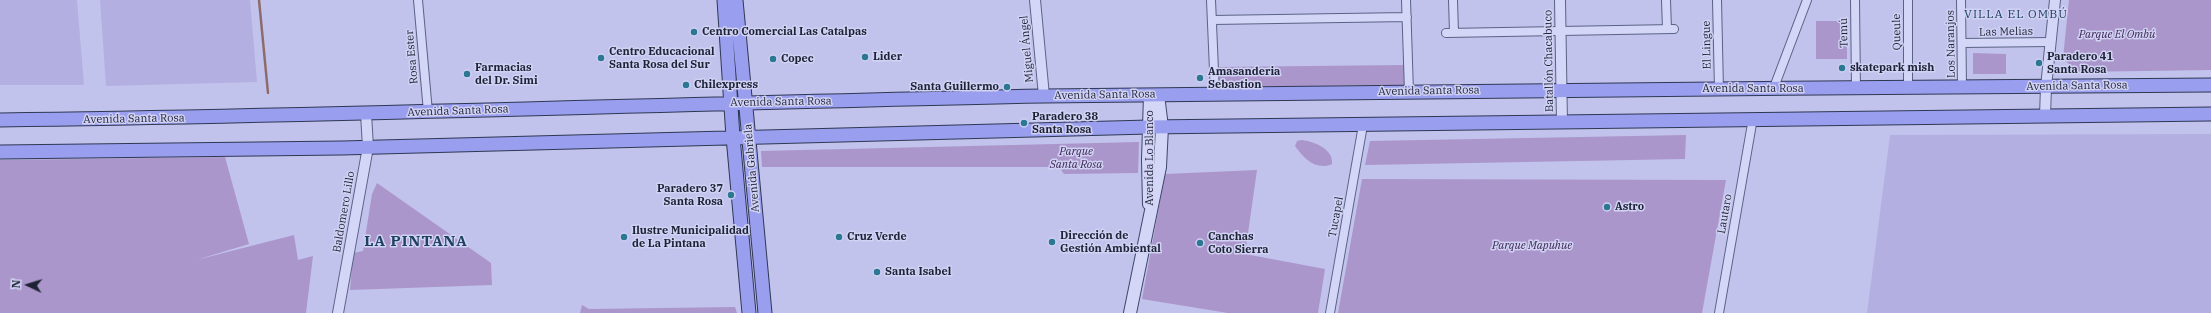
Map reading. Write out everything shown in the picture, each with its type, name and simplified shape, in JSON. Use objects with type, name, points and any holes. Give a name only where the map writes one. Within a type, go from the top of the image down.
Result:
[{"type":"main road","name":"Avenida Gabriela","points":[[724,0],[733,137],[749,313]]},
{"type":"main road","name":"Avenida Gabriela","points":[[736,0],[765,313]]},
{"type":"main road","name":"Avenida Santa Rosa","points":[[0,120],[366,114],[731,103],[1154,94],[1409,92],[1562,95],[1651,88],[1773,90],[2211,85]]},
{"type":"main road","name":"Avenida Lo Blanco","points":[[1149,221],[1149,127],[1154,94]]},
{"type":"main road","name":"Avenida Lo Blanco","points":[[1130,313],[1160,167],[1162,127],[1154,94]]},
{"type":"main road","points":[[0,152],[368,147],[749,136],[1149,127],[1562,123],[1753,118],[2211,114]]},
{"type":"main road","points":[[1148,167],[1160,167]]},
{"type":"street","name":"Rosa Ester","points":[[418,0],[428,112]]},
{"type":"street","name":"Miguel Ángel","points":[[1035,0],[1044,96]]},
{"type":"street","points":[[1211,0],[1215,94]]},
{"type":"street","points":[[1406,0],[1409,92]]},
{"type":"street","points":[[1453,0],[1450,33],[1671,29],[1666,0]]},
{"type":"street","name":"Batallón Chacabuco","points":[[1560,0],[1562,123]]},
{"type":"street","name":"El Lingue","points":[[1717,0],[1719,90]]},
{"type":"street","points":[[1773,90],[1807,0]]},
{"type":"street","name":"Temú","points":[[1854,0],[1856,89]]},
{"type":"street","name":"Queule","points":[[1908,0],[1908,88]]},
{"type":"street","name":"Los Naranjos","points":[[1961,0],[1962,88]]},
{"type":"street","points":[[2046,116],[2046,87],[2054,0]]},
{"type":"street","points":[[1212,20],[1407,17]]},
{"type":"street","name":"Las Melias","points":[[1962,43],[2050,42]]},
{"type":"street","name":"Baldomero Lillo","points":[[338,313],[368,147],[366,114]]},
{"type":"street","name":"Lautaro","points":[[1719,313],[1753,118]]},
{"type":"street","name":"Tucapel","points":[[1330,313],[1363,125]]},
{"type":"shaded area","points":[[0,0],[77,0],[84,85],[0,85]]},
{"type":"shaded area","points":[[100,0],[250,0],[257,82],[106,86]]},
{"type":"shaded area","points":[[2211,134],[2211,313],[1867,313],[1890,135]]},
{"type":"green space","name":"Parque El Ombú","points":[[2069,0],[2211,0],[2211,70],[2077,72],[2063,58]]},
{"type":"green space","points":[[1816,21],[1847,21],[1847,59],[1816,59]]},
{"type":"green space","points":[[1973,53],[2006,54],[2006,74],[1973,74]]},
{"type":"green space","points":[[1404,65],[1405,85],[1219,87],[1218,67]]},
{"type":"green space","points":[[1686,135],[1685,159],[1365,165],[1370,141]]},
{"type":"green space","points":[[1301,140],[1317,144],[1326,150],[1330,154],[1332,164],[1326,166],[1316,165],[1307,159],[1295,146],[1297,141]]},
{"type":"green space","name":"Parque Santa Rosa","points":[[1139,142],[1138,173],[1064,174],[1059,167],[762,167],[761,151]]},
{"type":"green space","points":[[225,157],[249,244],[196,260],[294,235],[298,260],[313,256],[306,313],[0,313],[0,160]]},
{"type":"green space","name":"Canchas Coto Sierra","points":[[1257,170],[1245,254],[1325,269],[1318,313],[1228,313],[1142,299],[1165,174]]},
{"type":"green space","name":"Parque Mapuhue","points":[[1362,179],[1726,180],[1702,313],[1338,313]]},
{"type":"green space","points":[[377,183],[491,263],[492,285],[350,290],[353,253],[363,251],[372,194]]},
{"type":"green space","points":[[582,305],[589,309],[735,307],[737,313],[580,313]]},
{"type":"waterway","points":[[259,0],[268,93]]},
{"type":"place","name":"Centro Comercial Las Catalpas","points":[[694,32]]},
{"type":"place","name":"Lider","points":[[865,57]]},
{"type":"place","name":"Centro Educacional Santa Rosa del Sur","points":[[601,58]]},
{"type":"place","name":"Copec","points":[[773,59]]},
{"type":"place","name":"Paradero 41 Santa Rosa","points":[[2039,63]]},
{"type":"place","name":"skatepark mish","points":[[1842,68]]},
{"type":"place","name":"Farmacias del Dr. Simi","points":[[467,74]]},
{"type":"place","name":"Amasanderia Sebastion","points":[[1200,78]]},
{"type":"place","name":"Chilexpress","points":[[686,85]]},
{"type":"place","name":"Santa Guillermo","points":[[1007,87]]},
{"type":"place","name":"Paradero 38 Santa Rosa","points":[[1024,123]]},
{"type":"place","name":"Paradero 37 Santa Rosa","points":[[731,195]]},
{"type":"place","name":"Astro","points":[[1607,207]]},
{"type":"place","name":"Ilustre Municipalidad de La Pintana","points":[[624,237]]},
{"type":"place","name":"Cruz Verde","points":[[839,237]]},
{"type":"place","name":"Dirección de Gestión Ambiental","points":[[1052,242]]},
{"type":"place","name":"Canchas Coto Sierra","points":[[1200,243]]},
{"type":"place","name":"Santa Isabel","points":[[877,272]]},
{"type":"district","name":"VILLA EL OMBÚ","points":[[2016,15]]},
{"type":"district","name":"LA PINTANA","points":[[416,242]]}]
